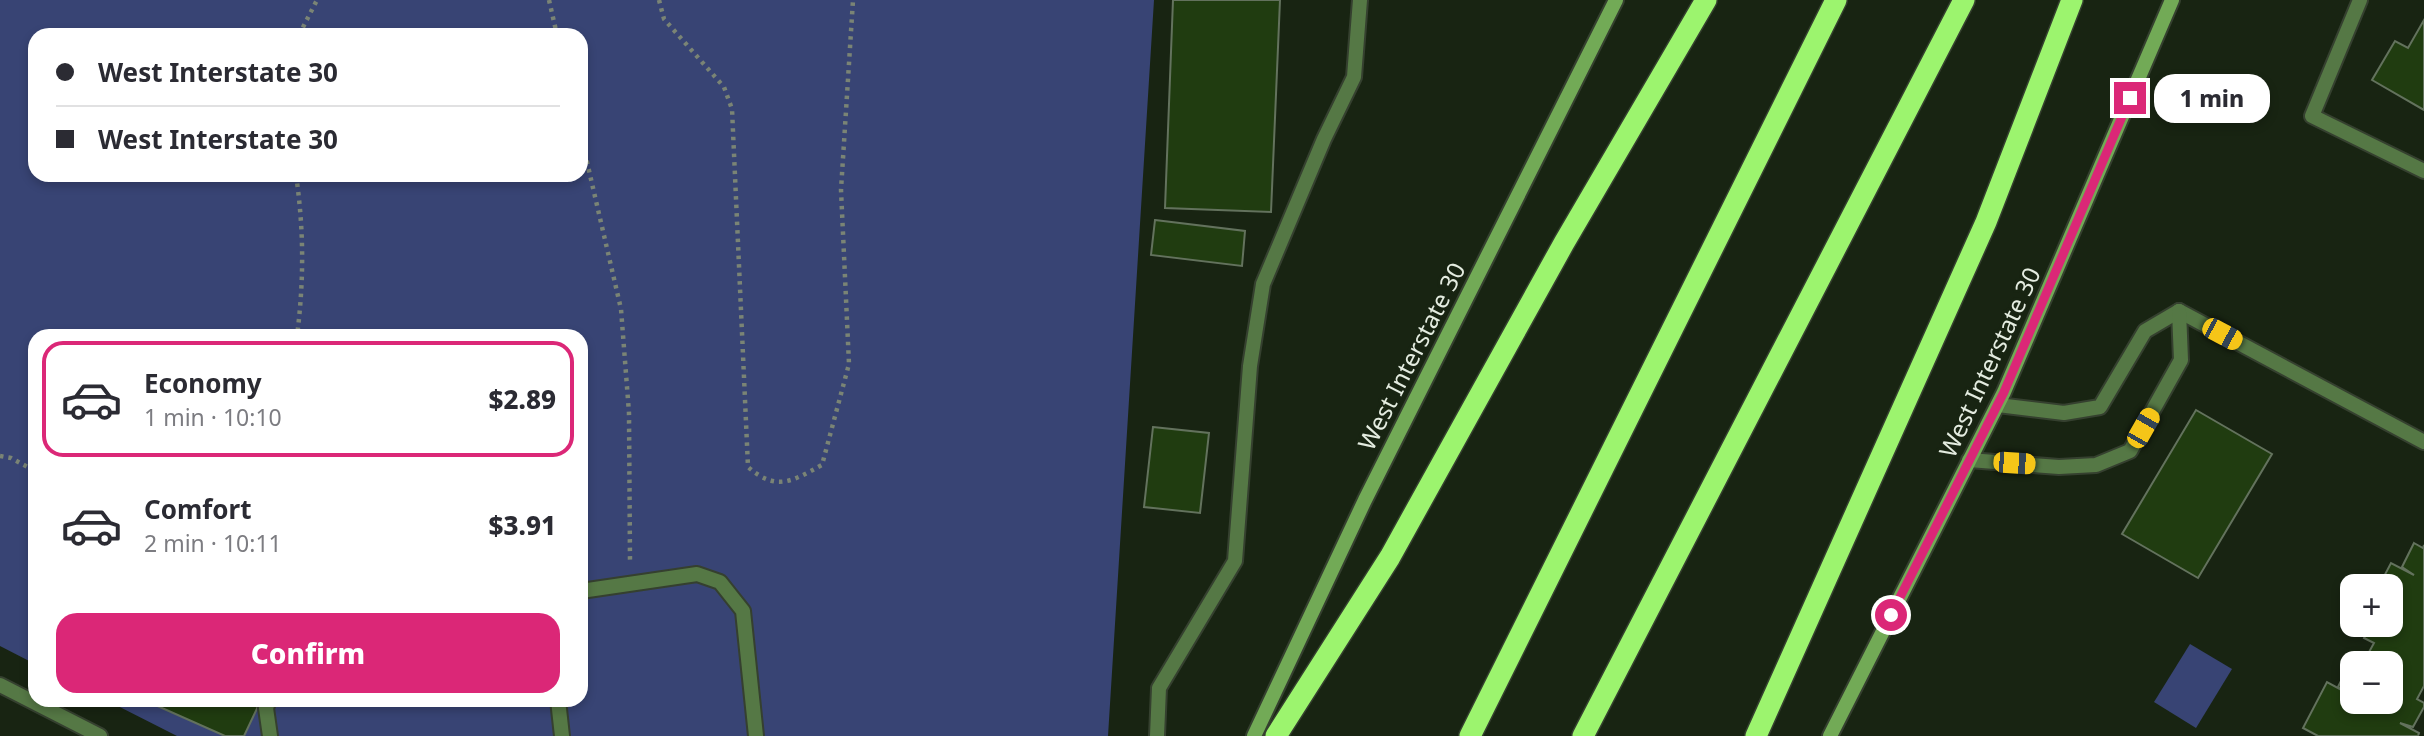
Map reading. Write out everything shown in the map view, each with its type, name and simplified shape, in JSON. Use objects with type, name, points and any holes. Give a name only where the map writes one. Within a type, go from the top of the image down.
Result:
[{"type":"highway","points":[[1276,736],[1390,558],[1564,243],[1706,0]]},
{"type":"highway","points":[[1470,736],[1836,0]]},
{"type":"highway","points":[[1583,736],[1964,0]]},
{"type":"highway","points":[[1756,736],[1986,222],[2072,0]]},
{"type":"main road","name":"West Interstate 30","points":[[1254,736],[1365,500],[1616,0]]},
{"type":"main road","name":"West Interstate 30","points":[[1830,736],[1998,404],[2172,0]]},
{"type":"lane","points":[[1157,736],[1159,688],[1235,561],[1250,366],[1263,284],[1324,139],[1354,77],[1360,0]]},
{"type":"lane","points":[[2360,0],[2312,116],[2424,171]]},
{"type":"lane","points":[[1998,404],[2064,413],[2100,407],[2145,331],[2179,311]]},
{"type":"lane","points":[[2179,311],[2424,442]]},
{"type":"lane","points":[[1969,460],[2059,467],[2096,466],[2130,451],[2182,360],[2179,311]]},
{"type":"lane","points":[[588,590],[696,575],[720,582],[743,611],[756,736]]},
{"type":"lane","points":[[0,685],[28,699]]},
{"type":"lane","points":[[43,707],[100,736]]},
{"type":"lane","points":[[266,707],[270,736]]},
{"type":"lane","points":[[559,707],[562,736]]},
{"type":"path","points":[[303,28],[317,0]]},
{"type":"path","points":[[549,0],[555,28]]},
{"type":"path","points":[[659,0],[664,19],[724,87],[732,110],[748,467],[763,480],[789,483],[822,465],[849,364],[841,190],[853,0]]},
{"type":"path","points":[[588,166],[621,309],[629,413],[631,584]]},
{"type":"path","points":[[297,182],[304,277],[298,329]]},
{"type":"path","points":[[0,456],[11,458],[28,467]]},
{"type":"shaded area","points":[[0,0],[1154,0],[1108,736],[177,736],[120,707],[588,707],[588,329],[28,329],[28,660],[0,646]]},
{"type":"shaded area","points":[[2190,644],[2232,669],[2196,728],[2154,702]]},
{"type":"building","points":[[1173,0],[1280,0],[1271,212],[1165,208]]},
{"type":"building","points":[[2424,20],[2424,110],[2372,80],[2395,41],[2408,48]]},
{"type":"building","points":[[1155,220],[1245,231],[1242,266],[1151,255]]},
{"type":"building","points":[[2196,410],[2272,454],[2198,578],[2122,534]]},
{"type":"building","points":[[1153,427],[1209,433],[1200,513],[1144,507]]},
{"type":"building","points":[[2414,543],[2423,548],[2424,545],[2424,686],[2417,699],[2424,703],[2424,707],[2413,727],[2400,723],[2419,733],[2418,736],[2318,736],[2303,728],[2327,682],[2340,689],[2340,714],[2403,714],[2403,651],[2370,651],[2374,643],[2364,638],[2403,637],[2403,574],[2385,574],[2391,563],[2414,575],[2402,567]]},
{"type":"building","points":[[160,707],[258,707],[244,736],[225,736]]},
{"type":"route","points":[[1891,615],[2027,343],[2130,98]]}]
